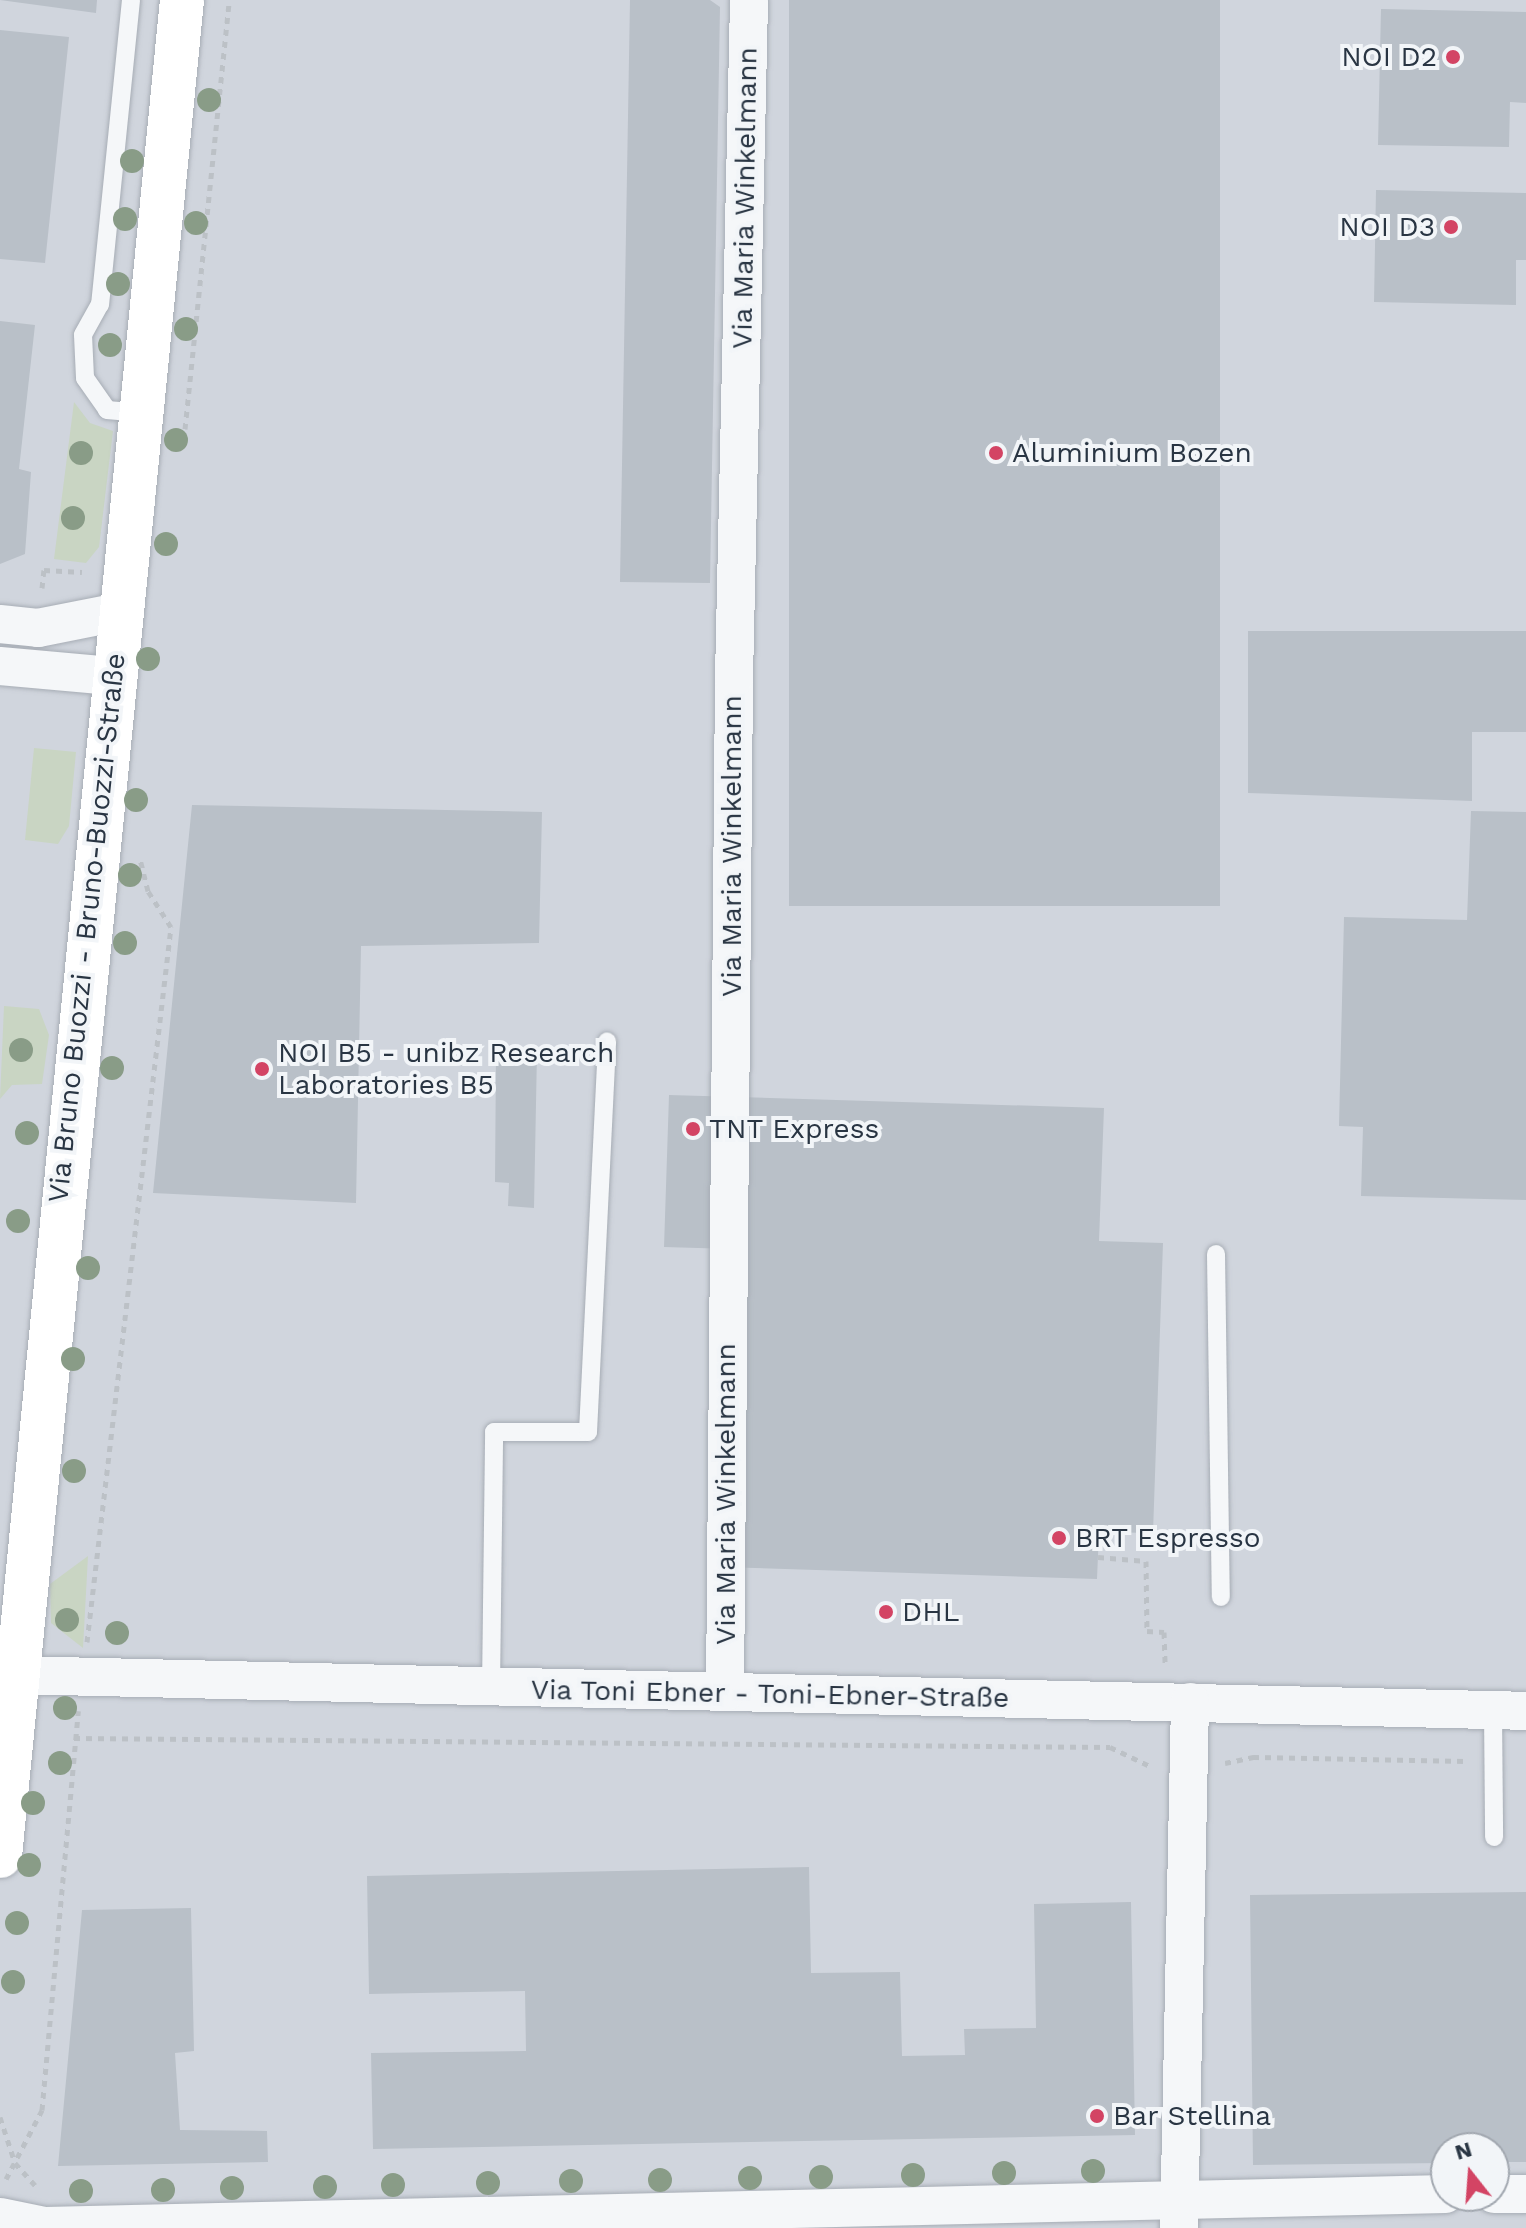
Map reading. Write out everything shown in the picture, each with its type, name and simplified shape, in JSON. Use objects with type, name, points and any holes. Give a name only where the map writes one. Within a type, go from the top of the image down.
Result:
[{"type":"main road","name":"Via Bruno Buozzi - Bruno-Buozzi-Straße","points":[[0,1856],[112,676],[182,0]]},
{"type":"street","name":"Via Maria Winkelmann","points":[[725,1692],[734,662],[749,0]]},
{"type":"street","points":[[0,624],[38,628],[119,612]]},
{"type":"street","points":[[0,666],[112,676]]},
{"type":"street","name":"Via Toni Ebner - Toni-Ebner-Straße","points":[[15,1675],[1510,1711]]},
{"type":"street","points":[[1181,2213],[1190,1702]]},
{"type":"street","points":[[1,2207],[45,2226],[1181,2213],[1430,2195]]},
{"type":"lane","points":[[131,0],[100,304],[83,335],[85,378],[107,410],[139,413]]},
{"type":"lane","points":[[491,1688],[494,1432],[588,1432],[607,1041]]},
{"type":"lane","points":[[1216,1254],[1221,1597]]},
{"type":"lane","points":[[1494,1837],[1494,1762],[1510,1711]]},
{"type":"path","points":[[184,438],[229,0]]},
{"type":"path","points":[[41,605],[44,570],[82,572]]},
{"type":"path","points":[[1,2207],[15,2163],[42,2110],[74,1738],[171,927],[148,891],[141,845]]},
{"type":"path","points":[[1098,1557],[1146,1561],[1147,1631],[1164,1632]]},
{"type":"path","points":[[74,1738],[1110,1747],[1147,1766],[1189,1771],[1253,1757],[1494,1762]]},
{"type":"path","points":[[0,2117],[15,2163],[41,2192],[45,2226]]},
{"type":"shaded area","points":[[0,0],[1526,0],[1526,2228],[0,2228]]},
{"type":"green space","points":[[74,402],[90,423],[113,431],[99,547],[86,563],[54,559]]},
{"type":"green space","points":[[34,748],[76,752],[69,826],[58,844],[25,840]]},
{"type":"green space","points":[[4,1006],[39,1009],[49,1035],[42,1084],[12,1085],[0,1099]]},
{"type":"green space","points":[[88,1556],[83,1648],[51,1623],[50,1584]]},
{"type":"building","points":[[0,0],[97,0],[96,13]]},
{"type":"building","points":[[630,0],[710,0],[720,7],[710,583],[620,582]]},
{"type":"building","name":"Aluminium Bozen","points":[[789,0],[1220,0],[1220,906],[789,906]]},
{"type":"building","name":"NOI D2","points":[[1381,9],[1526,12],[1526,103],[1510,102],[1509,147],[1378,145]]},
{"type":"building","points":[[0,30],[69,37],[45,263],[0,259]]},
{"type":"building","name":"NOI D3","points":[[1376,190],[1526,193],[1526,260],[1516,260],[1516,305],[1374,302]]},
{"type":"building","points":[[0,321],[35,325],[19,469],[31,472],[25,554],[0,564]]},
{"type":"building","points":[[1248,631],[1526,631],[1526,732],[1472,732],[1472,801],[1248,793]]},
{"type":"building","name":"NOI B5 - unibz Research Laboratories B5","points":[[192,805],[542,812],[539,943],[361,946],[356,1203],[153,1193]]},
{"type":"building","points":[[1471,811],[1526,812],[1526,1200],[1361,1196],[1363,1127],[1339,1126],[1344,917],[1467,920]]},
{"type":"building","points":[[537,1052],[534,1208],[508,1206],[509,1183],[495,1182],[496,1054]]},
{"type":"building","points":[[669,1095],[1104,1108],[1099,1241],[1163,1243],[1153,1533],[1099,1532],[1097,1579],[721,1567],[732,1249],[664,1247]]},
{"type":"building","points":[[809,1867],[811,1973],[900,1972],[902,2056],[965,2055],[964,2029],[1036,2028],[1034,1904],[1131,1902],[1135,2135],[373,2149],[371,2053],[526,2051],[525,1991],[369,1994],[367,1876]]},
{"type":"building","points":[[1526,1892],[1526,2162],[1510,2162],[1510,2132],[1430,2132],[1430,2163],[1253,2165],[1250,1895]]},
{"type":"building","points":[[191,1908],[194,2051],[175,2053],[180,2130],[267,2131],[268,2162],[58,2166],[82,1910]]},
{"type":"place","name":"NOI D2","points":[[1453,57]]},
{"type":"place","name":"NOI D3","points":[[1451,227]]},
{"type":"place","name":"Aluminium Bozen","points":[[996,453]]},
{"type":"place","name":"NOI B5 - unibz Research Laboratories B5","points":[[262,1069]]},
{"type":"place","name":"TNT Express","points":[[693,1129]]},
{"type":"place","name":"BRT Espresso","points":[[1059,1538]]},
{"type":"place","name":"DHL","points":[[886,1612]]},
{"type":"place","name":"Bar Stellina","points":[[1097,2116]]}]
